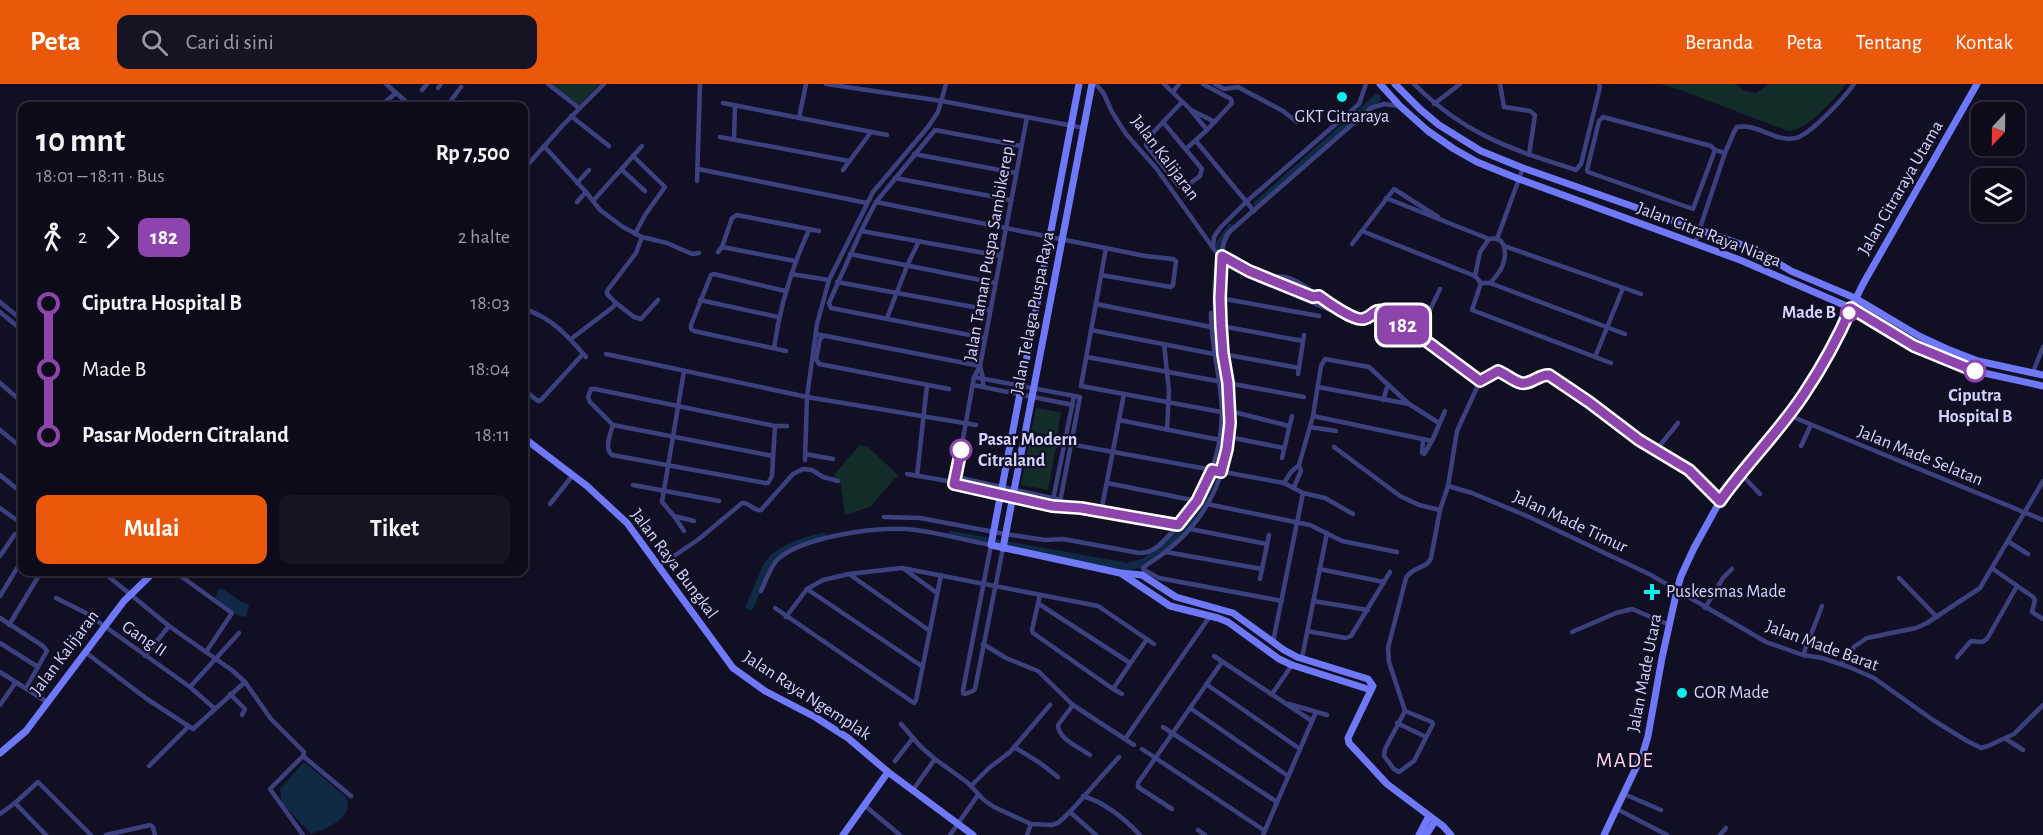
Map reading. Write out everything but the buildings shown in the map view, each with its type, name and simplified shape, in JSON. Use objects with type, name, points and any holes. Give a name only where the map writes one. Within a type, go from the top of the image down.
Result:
[{"type":"street","points":[[386,84],[406,102]]},
{"type":"street","points":[[422,90],[427,84]]},
{"type":"street","points":[[548,84],[579,108]]},
{"type":"street","points":[[528,164],[571,116],[604,84]]},
{"type":"street","points":[[697,181],[700,84]]},
{"type":"street","points":[[799,118],[806,84]]},
{"type":"street","points":[[826,84],[942,101],[1084,128]]},
{"type":"street","points":[[833,459],[805,457],[807,397],[817,324],[829,280],[867,203],[938,112],[946,84]]},
{"type":"street","name":"Jalan Telaga Puspa Raya","points":[[992,544],[1079,84]]},
{"type":"street","name":"Jalan Telaga Puspa Raya","points":[[1003,546],[1094,84]]},
{"type":"street","name":"Jalan Kalijaran","points":[[1094,84],[1104,94],[1126,134],[1170,186],[1219,254]]},
{"type":"street","points":[[1164,84],[1190,109],[1207,130]]},
{"type":"street","points":[[1173,92],[1179,84]]},
{"type":"street","points":[[1186,148],[1196,141],[1231,105],[1232,100],[1203,84]]},
{"type":"street","points":[[1215,84],[1224,89],[1238,87],[1283,111],[1297,122]]},
{"type":"street","points":[[885,517],[920,518],[1005,535],[1045,540],[1063,539],[1138,553],[1149,552],[1178,525],[1216,471],[1220,441],[1223,354],[1219,254],[1214,237],[1220,228],[1247,203],[1359,104],[1366,84]]},
{"type":"street","name":"Jalan Citra Raya Niaga","points":[[1380,84],[1428,131],[1477,162],[1740,260],[1851,308],[1892,334],[1942,359],[1975,371],[2043,386]]},
{"type":"street","points":[[1414,84],[1448,115],[1486,138],[1576,170],[1579,168],[1599,84]]},
{"type":"street","points":[[1434,104],[1460,84]]},
{"type":"street","points":[[1500,84],[1504,107],[1530,111],[1535,116],[1529,155]]},
{"type":"street","points":[[1695,243],[1725,153],[1737,127],[1742,126],[1786,139],[1804,135],[1838,105],[1854,84]]},
{"type":"street","name":"Jalan Citraraya Utama","points":[[1851,308],[1977,84]]},
{"type":"street","name":"Jalan Citra Raya Niaga","points":[[1396,86],[1421,110],[1462,141],[1481,151],[1523,168],[1743,245],[1791,271],[1856,298],[1919,336],[1947,349],[1978,361],[2043,375]]},
{"type":"street","points":[[450,102],[461,87]]},
{"type":"street","points":[[385,102],[396,93]]},
{"type":"street","points":[[1163,122],[1203,171],[1184,188],[1179,186],[1146,145],[1147,140],[1163,122],[1182,102]]},
{"type":"street","points":[[723,103],[887,135]]},
{"type":"street","points":[[1219,254],[1228,232],[1371,108],[1384,104],[1400,106]]},
{"type":"street","points":[[734,139],[735,106]]},
{"type":"street","points":[[1190,109],[1215,122]]},
{"type":"street","points":[[571,116],[609,146]]},
{"type":"street","name":"Jalan Taman Puspa Sambikerep I","points":[[983,387],[984,378],[980,366],[1027,117]]},
{"type":"street","points":[[1715,150],[1694,209],[1630,188],[1587,170],[1599,121],[1603,117],[1711,146],[1725,153]]},
{"type":"street","points":[[985,338],[831,308],[829,303],[876,202],[935,130],[1021,146]]},
{"type":"street","points":[[843,170],[871,132]]},
{"type":"street","points":[[720,137],[849,161]]},
{"type":"street","points":[[1196,141],[1253,210]]},
{"type":"street","points":[[544,146],[603,214],[642,237],[667,243],[692,254],[699,253]]},
{"type":"street","points":[[593,201],[642,146]]},
{"type":"street","points":[[914,154],[1016,173]]},
{"type":"street","points":[[633,156],[665,187],[635,234]]},
{"type":"street","points":[[1497,238],[1523,168]]},
{"type":"street","points":[[621,169],[645,191]]},
{"type":"street","points":[[698,169],[867,203]]},
{"type":"street","points":[[577,183],[589,170]]},
{"type":"street","points":[[895,178],[1011,200]]},
{"type":"street","points":[[1352,243],[1392,190],[1396,189],[1445,222]]},
{"type":"street","points":[[577,202],[586,192]]},
{"type":"street","points":[[1386,198],[1489,239],[1497,238]]},
{"type":"street","points":[[876,202],[1175,260],[1172,287],[1101,275]]},
{"type":"street","points":[[718,252],[732,218],[735,216],[819,231]]},
{"type":"street","points":[[774,348],[778,317],[785,291],[809,230]]},
{"type":"street","points":[[861,231],[1001,256]]},
{"type":"street","points":[[1362,231],[1475,276],[1481,283],[1490,283],[1625,334]]},
{"type":"street","points":[[642,237],[636,253],[607,294],[634,317],[641,319],[658,300]]},
{"type":"street","points":[[1497,238],[1504,246],[1641,294]]},
{"type":"street","points":[[1475,276],[1480,252],[1489,239]]},
{"type":"street","points":[[887,318],[919,241]]},
{"type":"street","points":[[1490,283],[1503,265],[1504,246]]},
{"type":"street","points":[[722,247],[795,261]]},
{"type":"street","points":[[1106,248],[1081,386],[1221,412]]},
{"type":"street","points":[[850,254],[995,284]]},
{"type":"street","points":[[1219,254],[1241,267],[1313,297],[1319,296],[1361,319],[1376,311],[1386,311],[1480,381]]},
{"type":"street","points":[[1219,254],[1248,276],[1330,310]]},
{"type":"street","points":[[785,291],[714,274],[709,279],[700,300],[691,329],[786,351]]},
{"type":"street","points":[[791,274],[829,280]]},
{"type":"street","points":[[837,282],[990,310]]},
{"type":"street","points":[[1481,283],[1472,310],[1611,363]]},
{"type":"street","points":[[1595,357],[1623,288]]},
{"type":"street","points":[[1416,334],[1428,316],[1440,289]]},
{"type":"street","points":[[1220,298],[1318,316]]},
{"type":"street","points":[[700,300],[778,317]]},
{"type":"street","points":[[0,302],[18,317]]},
{"type":"street","points":[[571,339],[616,303]]},
{"type":"street","points":[[1096,304],[1211,327]]},
{"type":"street","name":"Jalan Made Utara","points":[[1604,835],[1643,753],[1677,590],[1694,548],[1720,501],[1803,395],[1828,355],[1851,308]]},
{"type":"street","points":[[528,311],[549,320],[571,339],[584,356],[539,401],[528,393]]},
{"type":"street","points":[[0,312],[18,327]]},
{"type":"street","points":[[1140,572],[1190,529],[1207,504],[1229,437],[1230,411],[1214,354],[1211,313]]},
{"type":"street","points":[[1221,326],[1304,338],[1298,374]]},
{"type":"street","points":[[1091,330],[1214,354]]},
{"type":"street","points":[[816,334],[980,366],[974,376],[1080,398],[1059,507]]},
{"type":"street","points":[[823,337],[820,339],[816,359],[819,364],[949,389]]},
{"type":"street","points":[[1164,344],[1168,372],[1167,430]]},
{"type":"street","points":[[2028,383],[2043,347]]},
{"type":"street","points":[[606,354],[807,397],[976,425]]},
{"type":"street","points":[[1223,354],[1299,368]]},
{"type":"street","points":[[1087,357],[1304,397]]},
{"type":"street","points":[[1284,483],[1299,465],[1313,416],[1321,366],[1325,360],[1369,367],[1409,404],[1439,423]]},
{"type":"street","points":[[684,371],[663,490],[664,505],[684,531]]},
{"type":"street","points":[[1405,711],[1384,753],[1397,771],[1402,771],[1414,761],[1432,722],[1405,711],[1389,662],[1389,639],[1406,578],[1411,570],[1430,561],[1440,510],[1448,486],[1457,431],[1480,381],[1498,371],[1522,383],[1544,374],[1549,375],[1639,440],[1689,470],[1720,501]]},
{"type":"street","name":"Jalan Taman Puspa Sambikerep I","points":[[954,484],[974,376]]},
{"type":"street","points":[[0,383],[18,399]]},
{"type":"street","points":[[917,476],[927,385]]},
{"type":"street","points":[[1383,400],[1388,385]]},
{"type":"street","points":[[973,386],[1079,405]]},
{"type":"street","points":[[1318,387],[1409,404]]},
{"type":"street","points":[[773,456],[613,425],[590,402],[588,397],[591,389],[595,388],[775,426],[787,426]]},
{"type":"street","points":[[1101,512],[1124,394]]},
{"type":"street","points":[[1052,506],[1074,396]]},
{"type":"street","points":[[1230,411],[1289,426]]},
{"type":"street","points":[[1423,440],[1423,454],[1432,441],[1445,411]]},
{"type":"street","name":"Jalan Made Selatan","points":[[1788,415],[2043,520]]},
{"type":"street","points":[[1282,458],[1292,416]]},
{"type":"street","points":[[1313,416],[1432,441]]},
{"type":"street","points":[[1119,420],[1220,441]]},
{"type":"street","points":[[1657,449],[1678,423]]},
{"type":"street","points":[[613,425],[608,447],[612,454],[765,483],[768,483],[772,476],[775,426]]},
{"type":"street","points":[[1801,447],[1811,425]]},
{"type":"street","points":[[1310,427],[1336,431]]},
{"type":"street","points":[[0,430],[18,445]]},
{"type":"street","points":[[1229,437],[1284,448]]},
{"type":"street","name":"Jalan Raya Bungkal","points":[[528,441],[573,475],[627,523],[714,643]]},
{"type":"street","points":[[1064,443],[1284,483],[1303,493],[1325,498],[1353,514]]},
{"type":"street","points":[[1334,447],[1400,496],[1419,505],[1440,510]]},
{"type":"street","points":[[1294,487],[1301,471],[1299,465]]},
{"type":"street","points":[[659,566],[699,539],[742,503],[745,502],[761,510],[795,472],[808,469],[838,482]]},
{"type":"street","points":[[1740,473],[1760,494]]},
{"type":"street","points":[[907,474],[948,481],[964,488],[1052,506],[1067,506],[1178,525]]},
{"type":"street","points":[[0,475],[18,490]]},
{"type":"street","points":[[550,504],[573,475]]},
{"type":"street","points":[[948,481],[956,477],[1014,489],[1060,499],[1067,506]]},
{"type":"street","points":[[964,488],[966,479]]},
{"type":"street","points":[[1841,664],[1855,646],[1867,638],[1916,628],[1975,592],[1993,569],[2043,481]]},
{"type":"street","points":[[1107,483],[1197,501]]},
{"type":"street","points":[[633,485],[719,501]]},
{"type":"street","name":"Jalan Made Timur","points":[[1448,486],[1472,493],[1527,516],[1651,575],[1677,590]]},
{"type":"street","points":[[1273,642],[1303,493]]},
{"type":"street","points":[[1207,504],[1310,525],[1342,541],[1397,552]]},
{"type":"street","points":[[0,508],[18,521]]},
{"type":"street","points":[[674,516],[694,521]]},
{"type":"street","points":[[761,591],[773,565],[780,558],[804,545],[837,535],[884,529],[907,529],[1003,546],[1120,573],[1144,570],[1159,578],[1282,601]]},
{"type":"street","points":[[1190,529],[1267,544]]},
{"type":"street","points":[[1302,658],[1327,533]]},
{"type":"street","points":[[0,556],[15,534]]},
{"type":"street","points":[[1260,579],[1269,535]]},
{"type":"street","points":[[2008,542],[2028,554]]},
{"type":"street","points":[[992,544],[964,694],[975,689],[1003,546]]},
{"type":"street","points":[[1166,552],[1262,569]]},
{"type":"street","points":[[0,596],[18,567]]},
{"type":"street","points":[[902,568],[937,593]]},
{"type":"street","points":[[786,617],[807,589],[823,580],[849,574],[902,568],[1098,606],[1154,644]]},
{"type":"street","points":[[1319,569],[1384,582]]},
{"type":"street","points":[[1705,608],[1723,578],[1732,569]]},
{"type":"street","points":[[1993,569],[2035,599],[2032,612],[2043,619]]},
{"type":"street","points":[[1140,572],[1170,606],[1228,622],[1292,665],[1371,690]]},
{"type":"street","points":[[1140,572],[1176,597],[1233,613],[1273,642],[1302,658],[1368,679],[1372,683],[1371,690],[1348,738],[1349,743],[1387,784],[1443,826],[1448,834]]},
{"type":"street","points":[[1307,631],[1346,638],[1351,636],[1390,572]]},
{"type":"street","points":[[849,574],[930,631]]},
{"type":"street","points":[[775,608],[912,703],[916,700],[940,575]]},
{"type":"street","points":[[9,624],[39,576]]},
{"type":"street","points":[[108,576],[169,626],[233,670],[245,682],[271,718],[304,752],[303,756],[351,796]]},
{"type":"street","name":"Jalan Kalijaran","points":[[0,753],[26,731],[124,601],[150,576]]},
{"type":"street","points":[[181,576],[232,613],[206,652]]},
{"type":"street","points":[[1899,578],[1937,617]]},
{"type":"street","points":[[1957,657],[1971,641],[1982,642],[1987,639],[2017,586]]},
{"type":"street","points":[[807,589],[923,667]]},
{"type":"street","name":"Jalan Made Barat","points":[[1677,590],[1766,642],[1803,655],[1841,664],[1874,678],[1933,720],[1979,747],[1988,746],[2017,731],[2043,704]]},
{"type":"street","points":[[1040,595],[1033,633],[1122,694]]},
{"type":"street","name":"Gang II","points":[[56,598],[86,613],[190,687],[214,708]]},
{"type":"street","points":[[1313,601],[1368,610]]},
{"type":"street","points":[[1039,604],[1130,663]]},
{"type":"street","points":[[1803,655],[1822,606]]},
{"type":"street","points":[[1572,632],[1616,613],[1632,609],[1670,625]]},
{"type":"street","points":[[1125,740],[1210,616]]},
{"type":"street","points":[[0,618],[47,651],[26,688]]},
{"type":"street","points":[[145,656],[169,626]]},
{"type":"street","points":[[190,687],[239,633]]},
{"type":"street","points":[[1113,689],[1147,639]]},
{"type":"street","points":[[0,643],[38,667]]},
{"type":"street","name":"Jalan Raya Ngemplak","points":[[714,643],[741,674],[772,695],[836,729],[888,772],[973,835]]},
{"type":"street","points":[[983,644],[1005,658],[1038,670],[1073,705],[1134,745]]},
{"type":"street","points":[[85,652],[147,699],[193,729],[245,682]]},
{"type":"street","points":[[1214,656],[1312,721]]},
{"type":"street","points":[[1172,809],[1138,787],[1138,783],[1222,662]]},
{"type":"street","points":[[1272,694],[1292,665]]},
{"type":"street","points":[[0,672],[47,702]]},
{"type":"street","points":[[0,705],[2,698],[16,682]]},
{"type":"street","points":[[1206,684],[1300,749]]},
{"type":"street","points":[[230,694],[245,709],[242,715]]},
{"type":"street","points":[[1284,702],[1327,715]]},
{"type":"street","points":[[971,786],[1014,747],[1050,705]]},
{"type":"street","points":[[1073,705],[1058,725],[1060,735],[1090,755]]},
{"type":"street","points":[[1190,708],[1288,776]]},
{"type":"street","points":[[1142,749],[1264,833],[1316,712]]},
{"type":"street","points":[[1397,723],[1426,738]]},
{"type":"street","points":[[901,724],[913,738],[971,786],[978,795],[994,807],[1031,824],[1054,825],[1070,812],[1119,757]]},
{"type":"street","points":[[150,766],[189,726]]},
{"type":"street","points":[[1163,728],[1278,801]]},
{"type":"street","points":[[895,761],[913,738]]},
{"type":"street","points":[[2006,738],[2023,750]]},
{"type":"street","points":[[1014,747],[1058,777]]},
{"type":"street","points":[[303,756],[270,789],[303,835]]},
{"type":"street","points":[[913,790],[936,759]]},
{"type":"street","points":[[843,835],[888,772]]},
{"type":"street","points":[[0,814],[39,782],[91,835]]},
{"type":"street","points":[[1624,794],[1661,810]]},
{"type":"street","points":[[950,835],[978,795]]},
{"type":"street","points":[[1083,796],[1097,800],[1119,815],[1140,835]]},
{"type":"street","points":[[15,803],[46,835]]},
{"type":"street","points":[[864,805],[900,835]]},
{"type":"street","points":[[1617,809],[1667,835]]},
{"type":"street","points":[[1070,812],[1096,835]]},
{"type":"street","points":[[1419,835],[1432,818]]},
{"type":"street","points":[[1426,835],[1432,818]]},
{"type":"street","points":[[1027,835],[1031,824]]},
{"type":"street","points":[[106,835],[150,825],[155,835]]},
{"type":"street","points":[[1720,835],[1726,828]]},
{"type":"street","points":[[1197,830],[1205,835]]},
{"type":"green space","points":[[550,84],[600,84],[578,106]]},
{"type":"green space","points":[[1660,84],[1735,84],[1745,91],[1756,93],[1769,84],[1846,84],[1812,120],[1804,126],[1788,131]]},
{"type":"green space","points":[[1036,408],[1061,412],[1057,436],[1031,432]]},
{"type":"green space","points":[[1030,437],[1057,443],[1048,490],[1021,485]]},
{"type":"green space","points":[[860,445],[868,447],[898,475],[870,507],[845,515],[840,480],[833,476]]},
{"type":"water","points":[[223,589],[248,604],[246,616],[239,616],[216,599],[217,590]]},
{"type":"water","points":[[304,762],[346,797],[348,804],[347,811],[338,821],[311,834],[282,803],[280,789]]},
{"type":"waterway","points":[[1258,204],[1377,98]]},
{"type":"waterway","points":[[952,535],[1127,567],[1145,562],[1181,532],[1201,504],[1217,467],[1225,417],[1216,339],[1216,284],[1220,244],[1231,228]]},
{"type":"waterway","points":[[750,606],[772,559],[792,547],[823,537]]},
{"type":"bus line","name":"182","points":[[961,450],[954,484],[964,488],[1052,506],[1081,508],[1178,525],[1197,501],[1212,470],[1221,472],[1229,437],[1228,383],[1221,326],[1222,256],[1249,271],[1315,298],[1319,296],[1331,305],[1358,318],[1366,318],[1379,310],[1386,311],[1480,381],[1498,371],[1522,383],[1547,374],[1639,440],[1689,470],[1720,501],[1803,395],[1828,355],[1851,308],[1914,346],[1975,371]]},
{"type":"place","name":"GKT Citraraya","points":[[1342,97]]},
{"type":"place","name":"Made B","points":[[1849,313]]},
{"type":"place","name":"Ciputra Hospital B","points":[[1975,371]]},
{"type":"place","name":"Pasar Modern Citraland","points":[[961,450]]},
{"type":"place","name":"Puskesmas Made","points":[[1652,592]]},
{"type":"place","name":"GOR Made","points":[[1682,693]]},
{"type":"district","name":"MADE","points":[[1625,760]]}]
